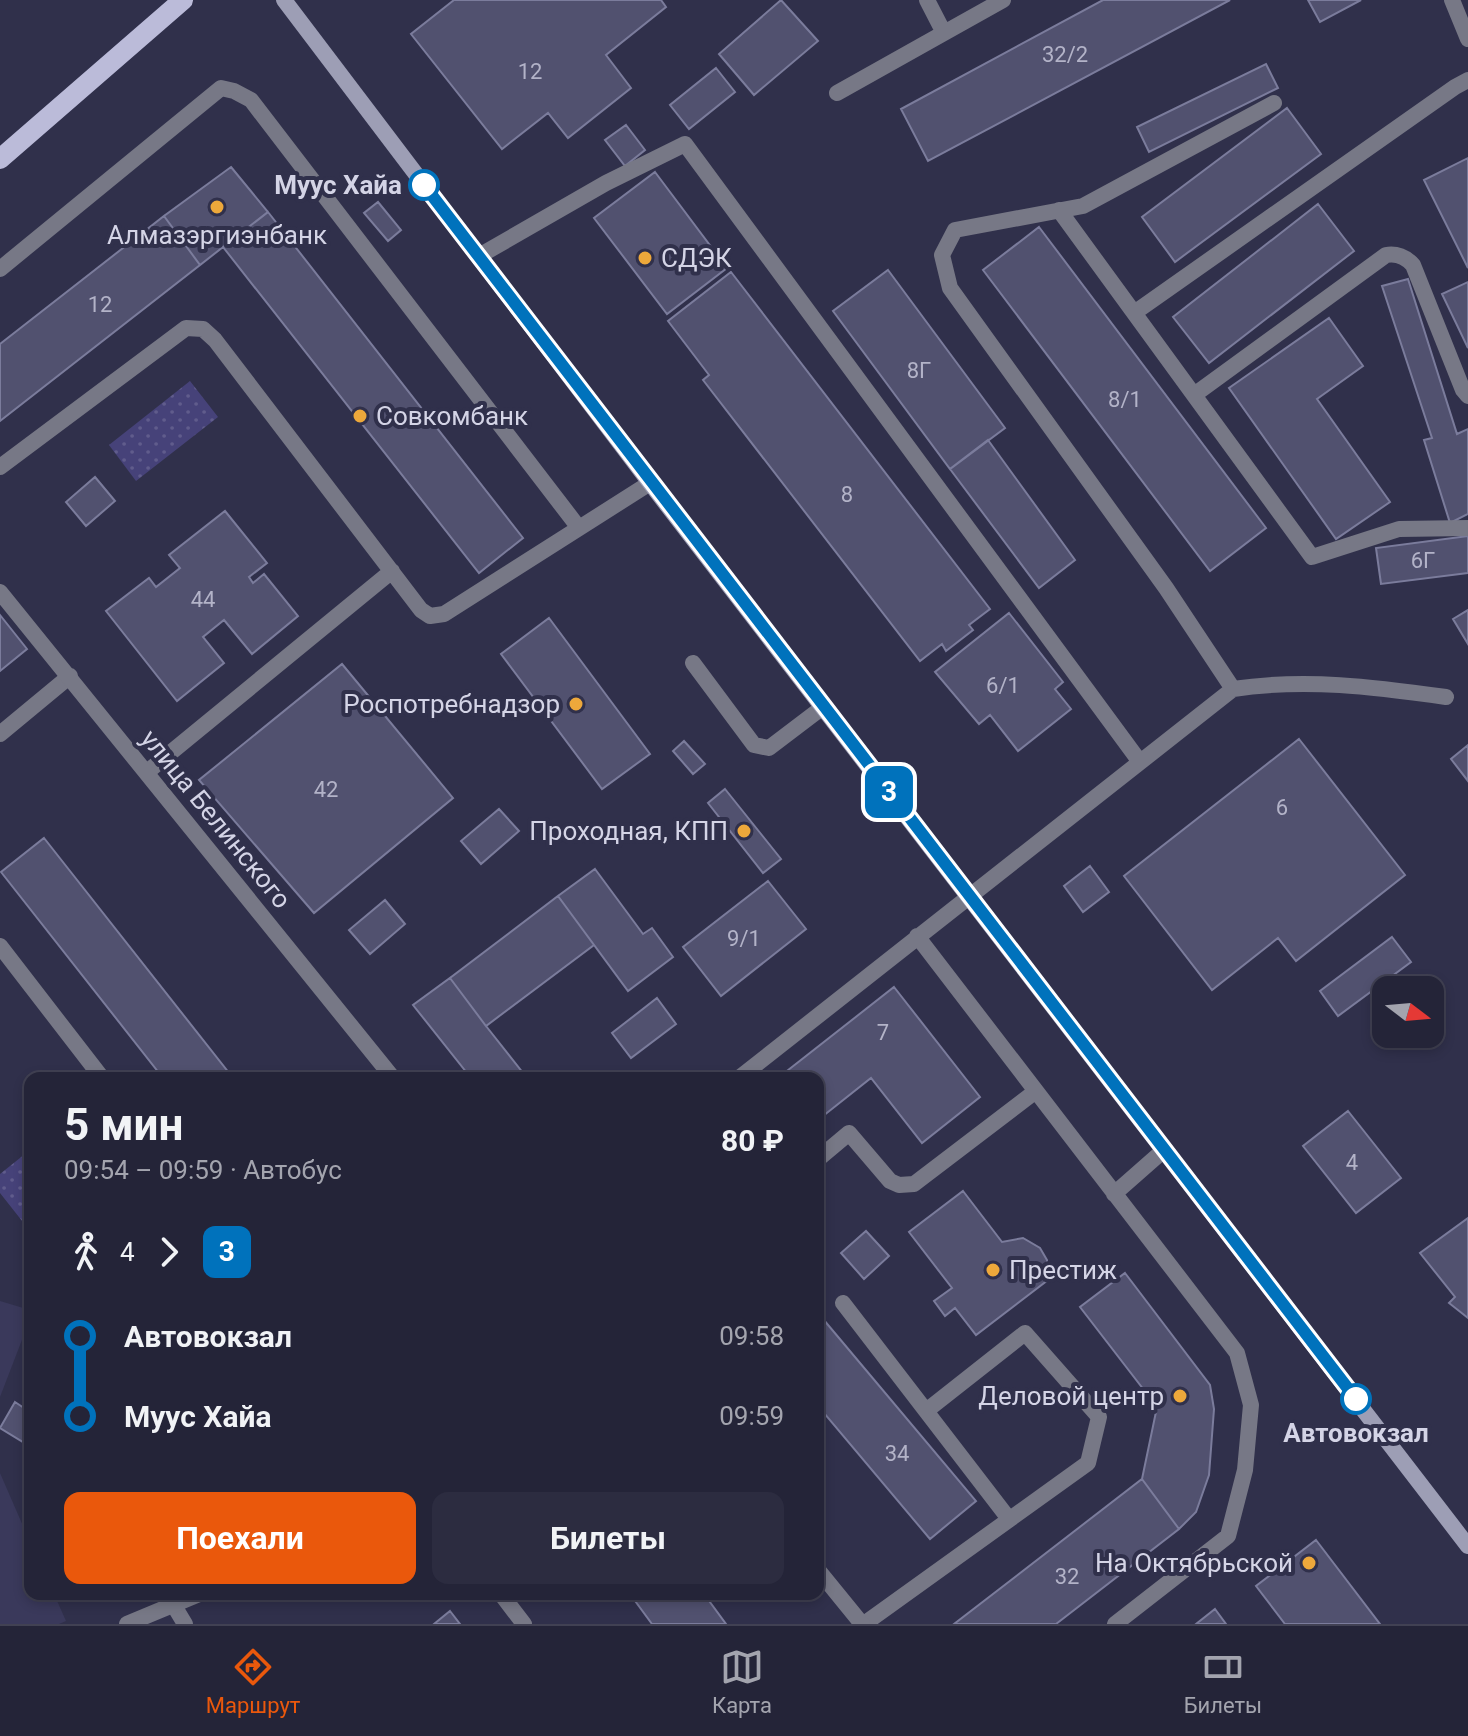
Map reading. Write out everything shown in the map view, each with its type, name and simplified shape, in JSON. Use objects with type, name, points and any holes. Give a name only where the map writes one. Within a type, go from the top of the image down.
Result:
[{"type":"main road","points":[[0,159],[183,0]]},
{"type":"main road","points":[[284,0],[650,483],[1468,1546]]},
{"type":"street","points":[[927,0],[944,33]]},
{"type":"street","points":[[837,93],[1003,0]]},
{"type":"street","points":[[1452,0],[1468,39]]},
{"type":"street","points":[[1134,313],[1468,80]]},
{"type":"street","points":[[0,269],[221,88],[242,94],[251,100],[579,528]]},
{"type":"street","points":[[1233,689],[1166,588],[950,288],[942,255],[955,230],[1083,206],[1274,103]]},
{"type":"street","points":[[479,256],[606,183],[685,144],[1140,762]]},
{"type":"street","points":[[1059,210],[1312,557],[1399,529],[1468,528]]},
{"type":"street","points":[[1194,395],[1386,255],[1392,254],[1405,258],[1413,265],[1468,396]]},
{"type":"street","points":[[0,467],[186,328],[203,329],[224,352],[421,610],[430,616],[444,614],[650,483]]},
{"type":"street","points":[[147,772],[392,571]]},
{"type":"street","name":"улица Белинского","points":[[0,592],[388,1072]]},
{"type":"street","points":[[693,663],[754,745],[769,748],[823,707]]},
{"type":"street","points":[[0,734],[70,676]]},
{"type":"street","points":[[747,1072],[1233,689],[1305,682],[1352,684],[1446,697]]},
{"type":"street","points":[[917,936],[1237,1353],[1251,1405],[1245,1470],[1228,1536],[1115,1624]]},
{"type":"street","points":[[0,946],[97,1072]]},
{"type":"street","points":[[824,1154],[849,1133],[890,1181],[899,1185],[914,1184],[1036,1091]]},
{"type":"street","points":[[1114,1194],[1164,1150]]},
{"type":"street","points":[[843,1303],[1009,1519]]},
{"type":"street","points":[[824,1577],[863,1624],[1088,1463],[1099,1417],[1025,1333],[926,1411]]},
{"type":"street","points":[[127,1624],[168,1600]]},
{"type":"street","points":[[171,1600],[185,1624]]},
{"type":"street","points":[[506,1600],[524,1624]]},
{"type":"shaded area","points":[[190,381],[218,417],[136,481],[109,445]]},
{"type":"shaded area","points":[[24,1155],[24,1223],[0,1193],[0,1174]]},
{"type":"shaded area","points":[[0,1301],[24,1308],[24,1335],[0,1397]]},
{"type":"shaded area","points":[[0,1473],[24,1528],[24,1600],[57,1600],[66,1621],[59,1624],[0,1624]]},
{"type":"building","points":[[454,0],[661,0],[666,7],[606,55],[631,88],[568,138],[548,113],[502,149],[411,34]]},
{"type":"building","points":[[781,0],[818,41],[754,95],[719,54]]},
{"type":"building","points":[[1103,0],[1230,0],[928,161],[901,109]]},
{"type":"building","points":[[1308,0],[1361,0],[1320,22]]},
{"type":"building","points":[[1266,64],[1278,88],[1149,152],[1137,127]]},
{"type":"building","points":[[716,68],[735,92],[689,129],[670,105]]},
{"type":"building","points":[[1287,108],[1321,154],[1175,262],[1142,217]]},
{"type":"building","points":[[626,125],[645,150],[625,166],[605,140]]},
{"type":"building","points":[[1468,158],[1468,268],[1424,180]]},
{"type":"building","points":[[231,167],[268,212],[200,265],[164,216]]},
{"type":"building","points":[[655,172],[727,268],[667,314],[594,218]]},
{"type":"building","points":[[378,202],[401,230],[388,241],[364,213]]},
{"type":"building","points":[[1318,204],[1354,251],[1209,363],[1173,317]]},
{"type":"building","points":[[268,212],[523,538],[479,573],[223,247]]},
{"type":"building","points":[[164,216],[200,265],[0,421],[0,344]]},
{"type":"building","points":[[1039,227],[1266,528],[1210,571],[983,270]]},
{"type":"building","points":[[888,270],[1005,428],[950,469],[833,311]]},
{"type":"building","points":[[731,272],[990,609],[969,625],[973,630],[946,651],[942,644],[920,661],[703,380],[709,375],[668,321]]},
{"type":"building","points":[[1408,279],[1457,434],[1468,429],[1468,514],[1450,523],[1424,440],[1432,438],[1382,286]]},
{"type":"building","points":[[1468,282],[1468,348],[1442,294]]},
{"type":"building","points":[[1329,318],[1363,366],[1317,399],[1390,502],[1336,539],[1229,388]]},
{"type":"building","points":[[988,440],[1075,560],[1039,588],[950,469]]},
{"type":"building","points":[[95,477],[115,501],[86,526],[66,502]]},
{"type":"building","points":[[225,511],[267,563],[249,577],[253,583],[264,574],[298,616],[252,654],[224,620],[203,637],[224,663],[177,701],[106,611],[149,578],[156,587],[180,568],[169,555]]},
{"type":"building","points":[[1468,536],[1468,573],[1381,584],[1376,548]]},
{"type":"building","points":[[1468,610],[1468,644],[1453,619]]},
{"type":"building","points":[[1009,613],[1063,682],[1055,689],[1071,709],[1018,751],[990,715],[979,724],[935,672]]},
{"type":"building","points":[[0,615],[27,649],[0,671]]},
{"type":"building","name":"Роспотребнадзор","points":[[549,618],[650,754],[602,789],[501,654]]},
{"type":"building","points":[[342,664],[453,798],[314,913],[199,780]]},
{"type":"building","points":[[1299,739],[1405,875],[1296,961],[1278,938],[1212,990],[1124,876]]},
{"type":"building","name":"Проходная, КПП","points":[[684,741],[705,764],[693,774],[673,751]]},
{"type":"building","points":[[1468,745],[1468,781],[1451,759]]},
{"type":"building","name":"Проходная, КПП","points":[[725,789],[781,859],[763,873],[708,803]]},
{"type":"building","points":[[499,809],[519,831],[481,864],[461,841]]},
{"type":"building","points":[[44,838],[228,1072],[158,1072],[1,872]]},
{"type":"building","points":[[1090,866],[1109,892],[1083,912],[1064,886]]},
{"type":"building","points":[[595,869],[643,934],[652,928],[673,957],[628,991],[558,896]]},
{"type":"building","points":[[768,881],[806,929],[721,996],[683,947]]},
{"type":"building","points":[[558,896],[594,945],[486,1026],[450,978]]},
{"type":"building","points":[[385,900],[405,924],[370,954],[349,930]]},
{"type":"building","points":[[1392,937],[1411,962],[1392,976],[1372,976],[1372,991],[1338,1016],[1320,991]]},
{"type":"building","points":[[450,978],[522,1072],[466,1072],[413,1005]]},
{"type":"building","points":[[894,987],[980,1097],[922,1143],[871,1078],[824,1115],[824,1072],[786,1072]]},
{"type":"building","points":[[657,998],[676,1024],[631,1058],[612,1033]]},
{"type":"building","points":[[1348,1111],[1401,1178],[1356,1213],[1303,1146]]},
{"type":"building","name":"Престиж","points":[[963,1191],[1002,1242],[1023,1238],[1040,1248],[1047,1260],[1048,1280],[976,1335],[955,1308],[945,1316],[934,1301],[952,1288],[909,1232]]},
{"type":"building","points":[[1468,1218],[1468,1318],[1449,1303],[1455,1297],[1420,1253]]},
{"type":"building","points":[[866,1231],[889,1256],[864,1279],[841,1253]]},
{"type":"building","name":"Деловой центр","points":[[1125,1273],[1210,1385],[1214,1409],[1209,1475],[1196,1512],[1179,1529],[1142,1479],[1157,1407],[1080,1307]]},
{"type":"building","points":[[824,1320],[976,1501],[930,1539],[824,1413]]},
{"type":"building","points":[[15,1402],[24,1408],[23,1442],[0,1428]]},
{"type":"building","points":[[1142,1479],[1179,1529],[1056,1624],[954,1624]]},
{"type":"building","name":"На Октябрьской","points":[[1316,1540],[1380,1624],[1285,1624],[1256,1586]]},
{"type":"building","points":[[634,1600],[708,1600],[726,1624],[652,1624]]},
{"type":"building","points":[[1215,1609],[1226,1624],[1196,1624]]},
{"type":"building","points":[[450,1611],[460,1624],[434,1624]]},
{"type":"bus line","name":"3","points":[[424,185],[1356,1399]]},
{"type":"place","name":"Муус Хайа","points":[[424,185]]},
{"type":"place","name":"Алмазэргиэнбанк","points":[[217,207]]},
{"type":"place","name":"СДЭК","points":[[645,258]]},
{"type":"place","name":"Совкомбанк","points":[[360,416]]},
{"type":"place","name":"Роспотребнадзор","points":[[576,704]]},
{"type":"place","name":"Проходная, КПП","points":[[744,831]]},
{"type":"place","name":"Престиж","points":[[993,1270]]},
{"type":"place","name":"Деловой центр","points":[[1180,1396]]},
{"type":"place","name":"Автовокзал","points":[[1356,1399]]},
{"type":"place","name":"На Октябрьской","points":[[1309,1563]]}]
